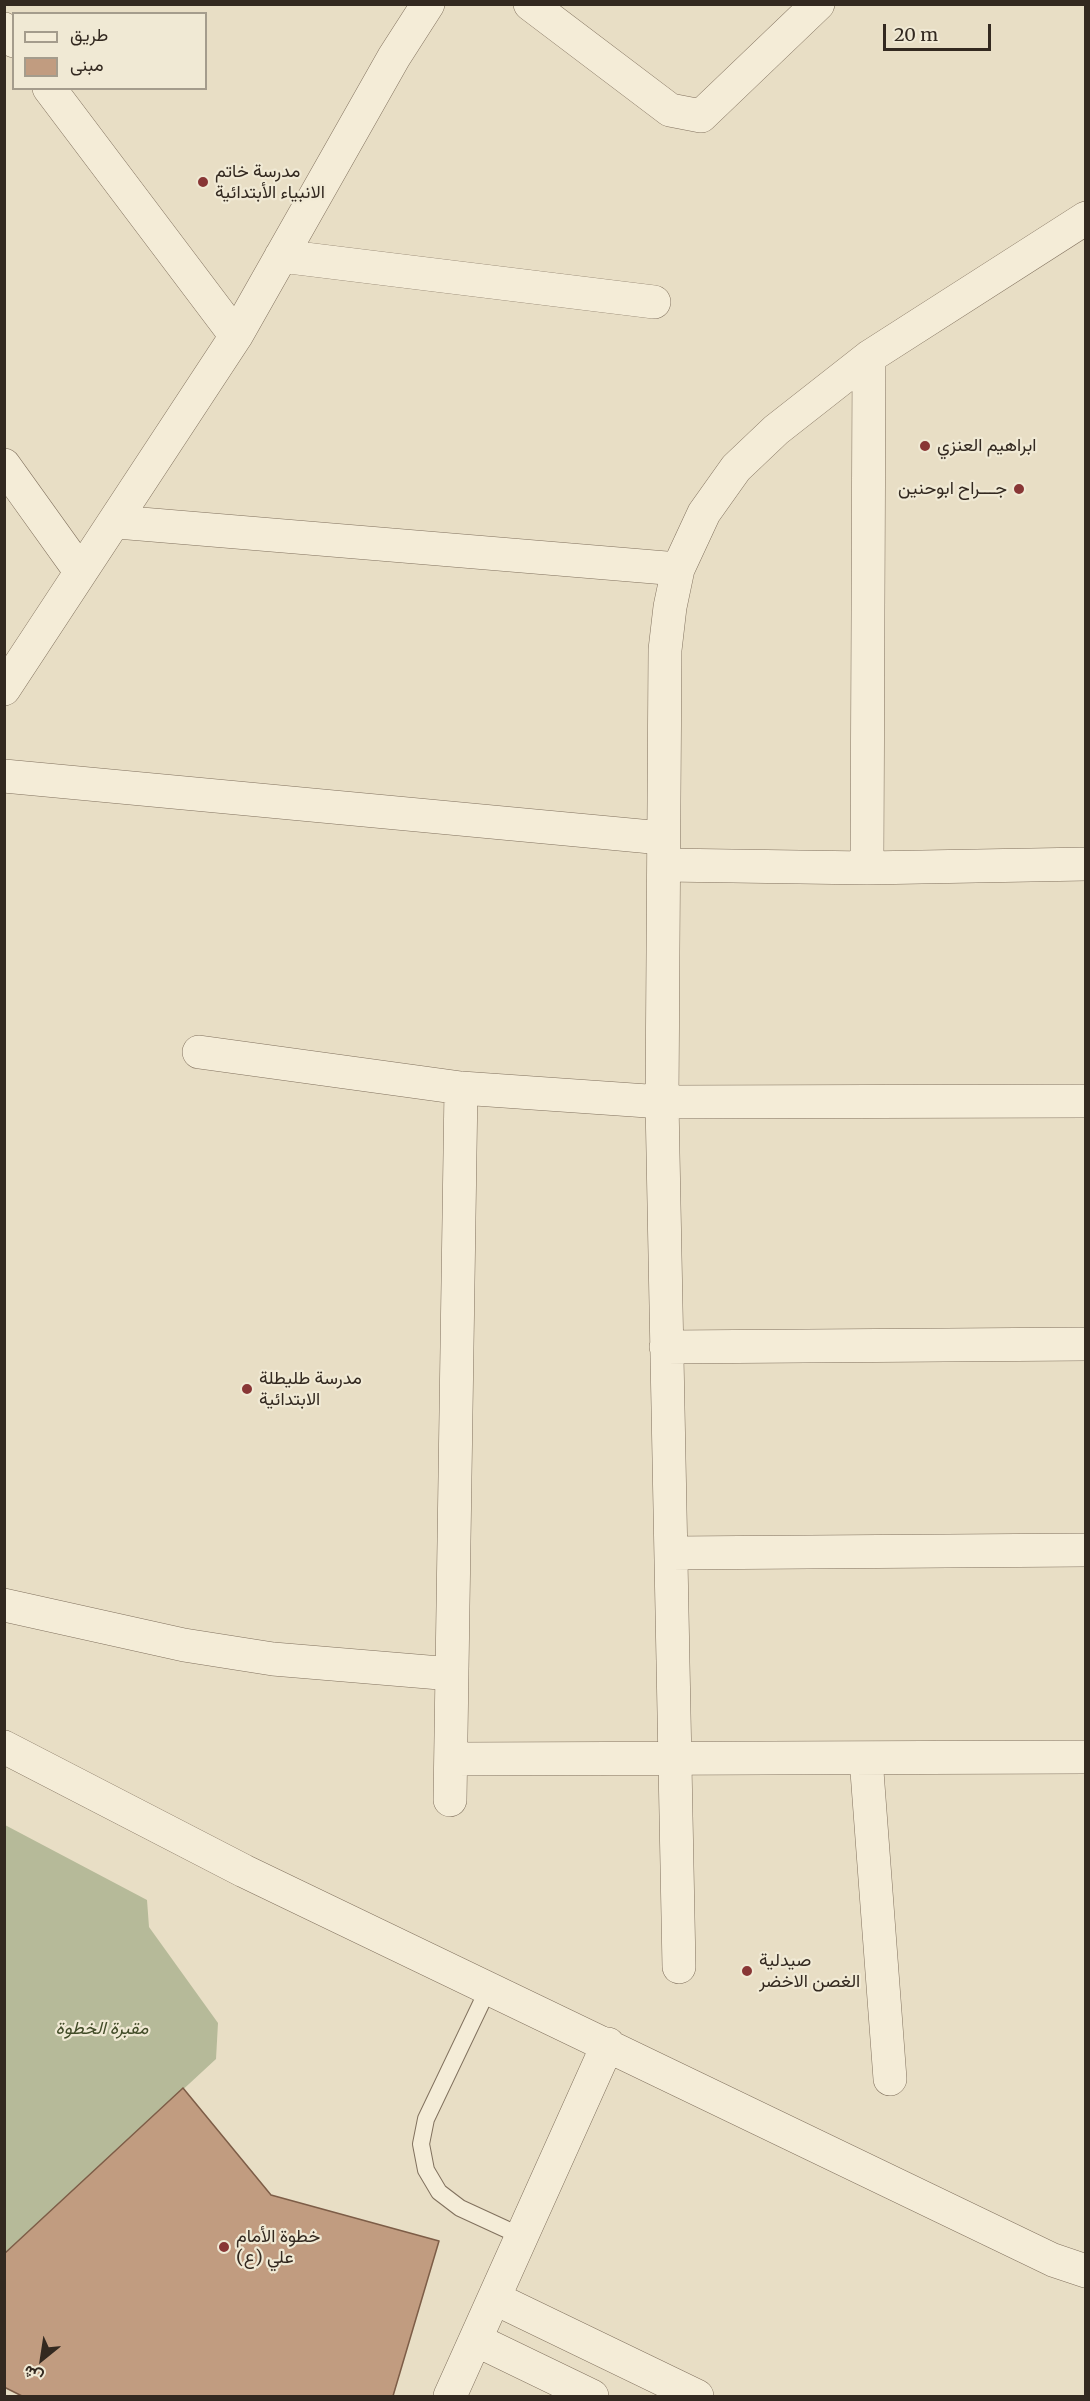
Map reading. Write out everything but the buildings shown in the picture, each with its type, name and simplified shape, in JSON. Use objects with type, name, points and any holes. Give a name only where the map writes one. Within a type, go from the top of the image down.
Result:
[{"type":"street","points":[[4,689],[80,571],[117,522],[236,336],[394,57],[428,4]]},
{"type":"street","points":[[530,4],[670,110],[701,116],[818,4]]},
{"type":"street","points":[[51,90],[236,336]]},
{"type":"street","points":[[679,1967],[662,1101],[665,650],[670,607],[678,569],[704,513],[736,468],[776,430],[870,357],[1086,218]]},
{"type":"street","points":[[280,256],[654,302]]},
{"type":"street","points":[[867,868],[870,357]]},
{"type":"street","points":[[4,465],[80,571]]},
{"type":"street","points":[[117,522],[678,569]]},
{"type":"street","points":[[4,776],[663,851],[867,868],[1086,864]]},
{"type":"street","points":[[199,1052],[461,1088],[662,1101],[1086,1101]]},
{"type":"street","points":[[450,1800],[461,1088]]},
{"type":"street","points":[[666,1347],[1086,1344]]},
{"type":"street","points":[[671,1553],[1086,1550]]},
{"type":"street","points":[[4,1605],[184,1646],[273,1659],[452,1674]]},
{"type":"street","points":[[4,1747],[244,1870],[1053,2260],[1086,2271]]},
{"type":"street","points":[[451,1759],[1086,1757]]},
{"type":"street","points":[[866,1758],[890,2079]]},
{"type":"street","points":[[450,2397],[496,2299],[608,2044]]},
{"type":"street","points":[[496,2299],[697,2397]]},
{"type":"street","points":[[476,2340],[592,2397]]},
{"type":"lane","points":[[489,1987],[426,2119],[421,2144],[426,2170],[440,2192],[460,2208],[523,2237]]},
{"type":"green space","name":"مقبرة الخطوة","points":[[5,1825],[147,1900],[149,1927],[218,2023],[216,2059],[5,2254]]},
{"type":"place","name":"مدرسة خاتم الانبياء الأبتدائية","points":[[203,182]]},
{"type":"place","name":"ابراهيم العنزي","points":[[925,446]]},
{"type":"place","name":"جـــراح ابوحنين","points":[[1019,489]]},
{"type":"place","name":"مدرسة طليطلة الابتدائية","points":[[247,1389]]},
{"type":"place","name":"صيدلية الغصن الاخضر","points":[[747,1971]]},
{"type":"place","name":"خطوة الأمام علي (ع)","points":[[224,2247]]}]
